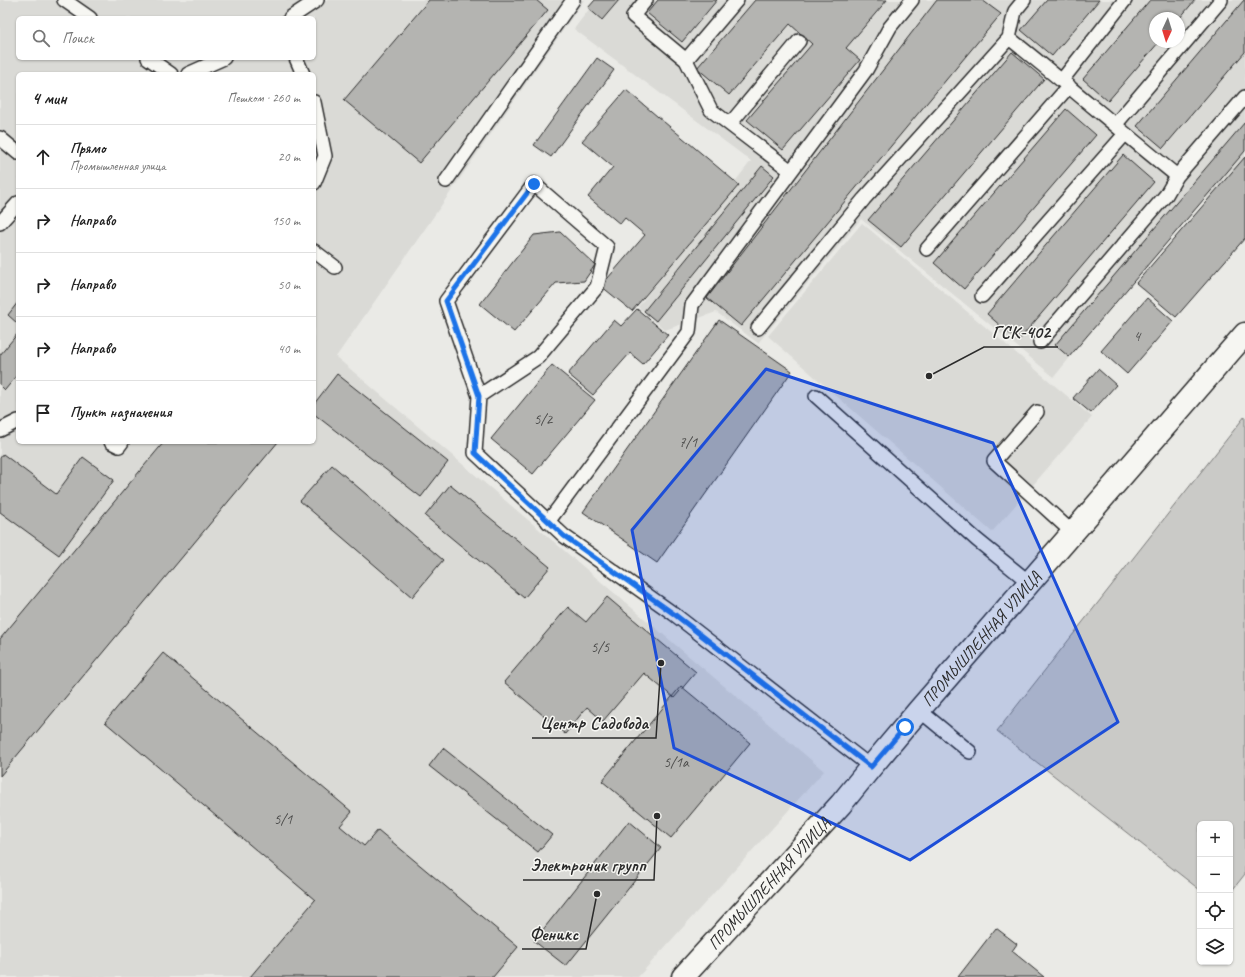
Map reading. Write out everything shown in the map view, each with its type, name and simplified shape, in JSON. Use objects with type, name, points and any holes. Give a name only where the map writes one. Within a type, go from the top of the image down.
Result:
[{"type":"street","name":"ПРОМЫШЛЕННАЯ УЛИЦА","points":[[683,977],[841,804],[919,710],[1245,334]]},
{"type":"lane","points":[[64,0],[87,16]]},
{"type":"lane","points":[[293,16],[317,0]]},
{"type":"lane","points":[[446,182],[572,0]]},
{"type":"lane","points":[[646,0],[633,16],[686,60],[711,110],[791,171]]},
{"type":"lane","points":[[686,60],[737,0]]},
{"type":"lane","points":[[548,522],[689,332],[692,305],[866,70],[890,27],[912,0]]},
{"type":"lane","points":[[758,328],[864,199],[1009,38],[1015,11],[1024,0]]},
{"type":"lane","points":[[927,249],[1066,83],[1126,0]]},
{"type":"lane","points":[[982,296],[1120,130],[1221,0]]},
{"type":"lane","points":[[1009,38],[1066,83],[1120,130],[1177,176]]},
{"type":"lane","points":[[730,124],[799,41]]},
{"type":"lane","points":[[151,60],[168,72]]},
{"type":"lane","points":[[192,72],[220,60]]},
{"type":"lane","points":[[297,60],[302,72]]},
{"type":"lane","points":[[1040,342],[1166,195],[1177,176],[1245,97]]},
{"type":"lane","points":[[316,112],[325,156],[316,178]]},
{"type":"lane","points":[[0,138],[16,151]]},
{"type":"lane","points":[[479,396],[538,357],[597,287],[607,247],[534,184],[446,301],[479,396],[475,453],[564,536],[680,618],[871,767]]},
{"type":"lane","points":[[0,223],[16,205]]},
{"type":"lane","points":[[316,253],[335,267]]},
{"type":"lane","points":[[816,396],[977,540],[1030,583]]},
{"type":"lane","points":[[1037,412],[994,461],[1073,533]]},
{"type":"lane","points":[[0,430],[16,422]]},
{"type":"lane","points":[[919,710],[970,752]]},
{"type":"highlighted area","points":[[766,369],[993,443],[1118,722],[910,860],[674,748],[632,530]]},
{"type":"shaded area","points":[[0,0],[584,0],[336,357],[824,771],[638,977],[0,977]]},
{"type":"shaded area","points":[[596,0],[1245,0],[1245,233],[1202,195],[1054,377],[861,219],[758,343],[716,312],[665,330],[638,307],[751,161],[574,29]]},
{"type":"shaded area","points":[[862,223],[1092,417],[992,532],[768,336]]},
{"type":"shaded area","points":[[1245,416],[1245,874],[1233,889],[1233,821],[1197,821],[1197,888],[997,731]]},
{"type":"building","points":[[429,0],[536,0],[548,10],[419,163],[344,100]]},
{"type":"building","points":[[595,0],[619,0],[602,20],[588,8]]},
{"type":"building","points":[[658,0],[717,0],[682,42],[647,13]]},
{"type":"building","points":[[755,0],[887,0],[846,48],[860,60],[783,150],[747,120],[812,44],[790,24],[729,95],[697,68]]},
{"type":"building","points":[[937,0],[982,0],[1001,14],[741,326],[707,298]]},
{"type":"building","points":[[1047,0],[1099,0],[1052,56],[1021,30]]},
{"type":"building","points":[[1150,0],[1195,0],[1185,12],[1149,12],[1149,48],[1154,48],[1108,101],[1083,79]]},
{"type":"building","points":[[1244,0],[1245,52],[1163,148],[1137,126]]},
{"type":"building","points":[[1012,52],[1044,79],[901,247],[868,220]]},
{"type":"building","points":[[597,58],[614,70],[551,157],[534,145]]},
{"type":"building","points":[[626,90],[739,185],[632,311],[601,286],[645,235],[625,218],[620,224],[588,197],[613,167],[582,141]]},
{"type":"building","points":[[1066,109],[1096,135],[964,289],[934,263]]},
{"type":"building","points":[[1245,122],[1245,151],[1069,357],[1055,345]]},
{"type":"building","points":[[1123,155],[1154,182],[1018,341],[987,314]]},
{"type":"building","points":[[1245,157],[1245,238],[1176,317],[1136,283]]},
{"type":"building","points":[[762,166],[774,176],[656,321],[644,311]]},
{"type":"building","points":[[560,232],[595,265],[584,281],[556,283],[514,332],[480,304],[534,235]]},
{"type":"building","points":[[1147,298],[1173,321],[1127,374],[1101,351]]},
{"type":"building","points":[[16,305],[16,322],[8,315]]},
{"type":"building","points":[[637,309],[668,335],[643,364],[630,353],[593,395],[568,374],[614,320],[621,326]]},
{"type":"building","points":[[719,320],[792,371],[657,563],[583,512]]},
{"type":"building","points":[[16,335],[16,376],[5,390],[0,385],[0,355]]},
{"type":"building","points":[[552,365],[595,400],[533,474],[491,439]]},
{"type":"building","points":[[1098,369],[1116,385],[1091,413],[1073,398]]},
{"type":"building","points":[[337,374],[448,462],[421,497],[316,416],[316,401]]},
{"type":"building","points":[[162,444],[276,444],[0,776],[0,639]]},
{"type":"building","points":[[3,454],[56,494],[83,457],[114,480],[59,555],[0,512],[0,458]]},
{"type":"building","points":[[332,465],[443,560],[412,597],[300,501]]},
{"type":"building","points":[[450,485],[550,567],[524,598],[425,516]]},
{"type":"building","points":[[607,597],[696,672],[674,698],[644,673],[603,721],[587,707],[565,734],[504,682],[568,607],[586,622]]},
{"type":"building","points":[[163,653],[352,812],[340,826],[364,846],[378,830],[518,947],[493,977],[250,977],[315,900],[105,722]]},
{"type":"building","points":[[681,686],[750,743],[671,838],[602,781]]},
{"type":"building","points":[[443,748],[552,835],[538,852],[429,766]]},
{"type":"building","points":[[629,821],[661,848],[566,966],[534,941]]},
{"type":"building","points":[[996,928],[1017,944],[1012,951],[1044,977],[958,977]]},
{"type":"place","name":"ГСК-402","points":[[929,376]]},
{"type":"place","name":"Центр Садовода","points":[[661,663]]},
{"type":"place","name":"Электроник групп","points":[[657,816]]},
{"type":"place","name":"Феникс","points":[[597,894]]},
{"type":"route","points":[[534,184],[446,301],[479,396],[475,453],[564,536],[674,614],[871,767],[905,727]]}]
